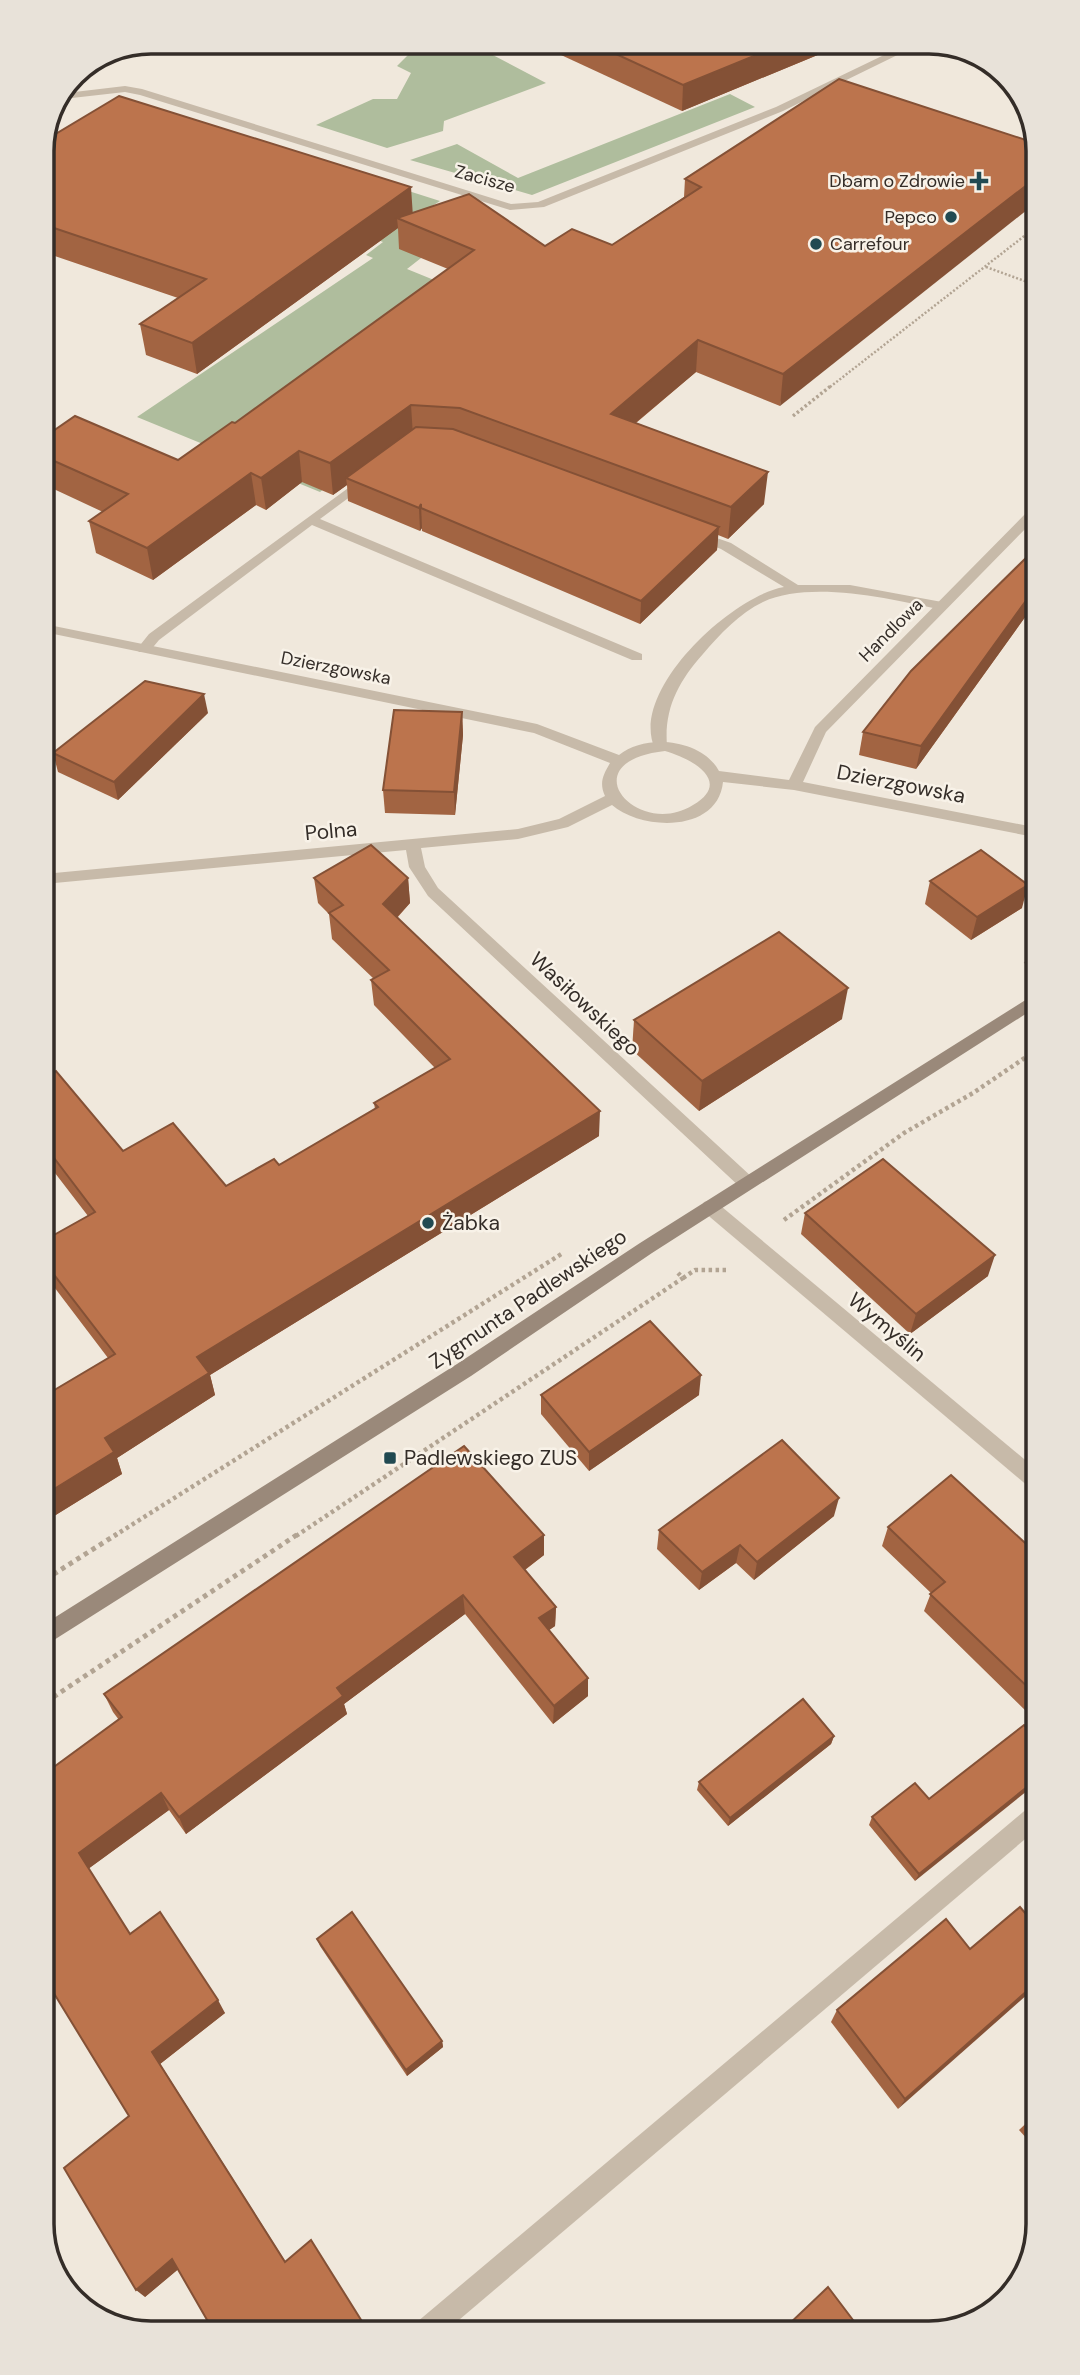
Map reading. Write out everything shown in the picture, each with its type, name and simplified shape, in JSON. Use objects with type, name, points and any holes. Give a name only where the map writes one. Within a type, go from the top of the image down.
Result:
[{"type":"street","name":"Zacisze","points":[[73,95],[125,89],[142,92],[510,206],[540,205],[786,108],[843,83],[896,54]]},
{"type":"street","points":[[144,649],[154,637],[382,466]]},
{"type":"street","points":[[311,520],[637,657]]},
{"type":"street","name":"Handlowa","points":[[794,785],[820,730],[1026,521]]},
{"type":"street","points":[[674,527],[726,546],[799,591]]},
{"type":"street","points":[[660,746],[660,706],[677,674],[701,647],[755,601],[772,593],[867,591],[942,606]]},
{"type":"street","name":"Dzierzgowska","points":[[54,630],[537,729],[617,760]]},
{"type":"street","points":[[660,746],[683,748],[699,755],[710,764],[717,776],[718,789],[712,801],[699,811],[682,817],[643,816],[614,798],[608,785],[609,772],[617,760],[631,752],[660,746]]},
{"type":"street","name":"Dzierzgowska","points":[[717,776],[794,785],[1026,830]]},
{"type":"street","name":"Polna","points":[[54,878],[518,834],[563,824],[614,798]]},
{"type":"street","name":"Wasiłowskiego","points":[[412,844],[417,867],[433,892],[747,1183]]},
{"type":"street","name":"Zygmunta Padlewskiego","points":[[54,1630],[464,1370],[646,1248],[1026,1006]]},
{"type":"street","name":"Wymyślin","points":[[710,1207],[1026,1473]]},
{"type":"street","points":[[438,2321],[1026,1824]]},
{"type":"path","points":[[793,416],[1026,235]]},
{"type":"path","points":[[985,267],[1026,282]]},
{"type":"path","points":[[54,1697],[695,1270],[730,1270],[767,1232],[904,1133],[973,1093],[1026,1057]]},
{"type":"path","points":[[646,1248],[684,1278]]},
{"type":"green space","points":[[409,54],[491,54],[546,83],[444,121],[443,131],[387,148],[316,125],[373,99],[397,99],[411,73],[397,66]]},
{"type":"green space","points":[[730,94],[755,107],[532,195],[410,160],[457,144],[518,178]]},
{"type":"green space","points":[[283,151],[440,201],[401,226],[439,244],[407,269],[589,343],[372,451],[320,492],[137,417],[373,258],[366,255],[383,242],[347,229]]},
{"type":"building","points":[[616,54],[759,54],[683,85]]},
{"type":"building","points":[[839,79],[1025,140],[1026,186],[783,374],[698,340],[611,414],[768,472],[731,507],[460,408],[411,405],[330,463],[299,451],[261,478],[251,473],[147,548],[89,521],[128,494],[54,461],[54,430],[75,416],[178,460],[232,422],[235,423],[474,250],[397,218],[469,194],[545,246],[572,229],[612,245],[701,187],[685,179]]},
{"type":"building","points":[[119,96],[411,187],[192,343],[140,324],[206,279],[54,228],[56,134]]},
{"type":"building","points":[[416,427],[453,429],[719,527],[641,601],[421,508],[421,504],[419,508],[346,478]]},
{"type":"building","points":[[1026,558],[1026,601],[921,746],[863,732],[911,671]]},
{"type":"building","points":[[145,681],[204,694],[114,782],[54,752]]},
{"type":"building","points":[[394,710],[462,712],[454,792],[383,790]]},
{"type":"building","points":[[371,845],[408,878],[383,904],[600,1111],[197,1357],[209,1373],[105,1438],[114,1452],[54,1489],[54,1390],[115,1354],[54,1275],[54,1235],[95,1212],[54,1158],[54,1072],[56,1071],[123,1151],[173,1123],[226,1186],[274,1159],[279,1165],[378,1107],[374,1103],[450,1059],[371,980],[389,970],[329,913],[343,905],[314,878]]},
{"type":"building","points":[[981,850],[1026,884],[1026,886],[977,917],[930,881]]},
{"type":"building","points":[[779,932],[848,988],[702,1081],[634,1020]]},
{"type":"building","points":[[883,1159],[995,1255],[916,1314],[805,1213]]},
{"type":"building","points":[[650,1321],[701,1375],[589,1452],[541,1395]]},
{"type":"building","points":[[782,1440],[839,1498],[757,1562],[740,1545],[702,1572],[659,1530]]},
{"type":"building","points":[[464,1446],[544,1535],[514,1557],[556,1607],[539,1618],[588,1678],[554,1706],[463,1595],[337,1688],[343,1696],[179,1817],[161,1793],[79,1853],[130,1934],[160,1912],[218,2000],[152,2052],[285,2262],[311,2240],[362,2321],[208,2321],[172,2259],[136,2290],[64,2168],[129,2116],[54,1993],[54,1767],[122,1717],[104,1694]]},
{"type":"building","points":[[951,1475],[1026,1544],[1026,1686],[930,1594],[945,1582],[888,1527]]},
{"type":"building","points":[[803,1699],[834,1736],[730,1818],[699,1782]]},
{"type":"building","points":[[1024,1725],[1026,1727],[1026,1788],[919,1874],[872,1817],[915,1783],[929,1799]]},
{"type":"building","points":[[1020,1907],[1026,1914],[1026,1992],[905,2099],[837,2010],[946,1919],[970,1949]]},
{"type":"building","points":[[352,1912],[442,2041],[406,2070],[317,1939]]},
{"type":"building","points":[[828,2287],[854,2321],[792,2321]]},
{"type":"place","name":"Dbam o Zdrowie","points":[[979,181]]},
{"type":"place","name":"Pepco","points":[[951,217]]},
{"type":"place","name":"Carrefour","points":[[816,244]]},
{"type":"place","name":"Żabka","points":[[428,1223]]},
{"type":"place","name":"Padlewskiego ZUS","points":[[390,1458]]}]
